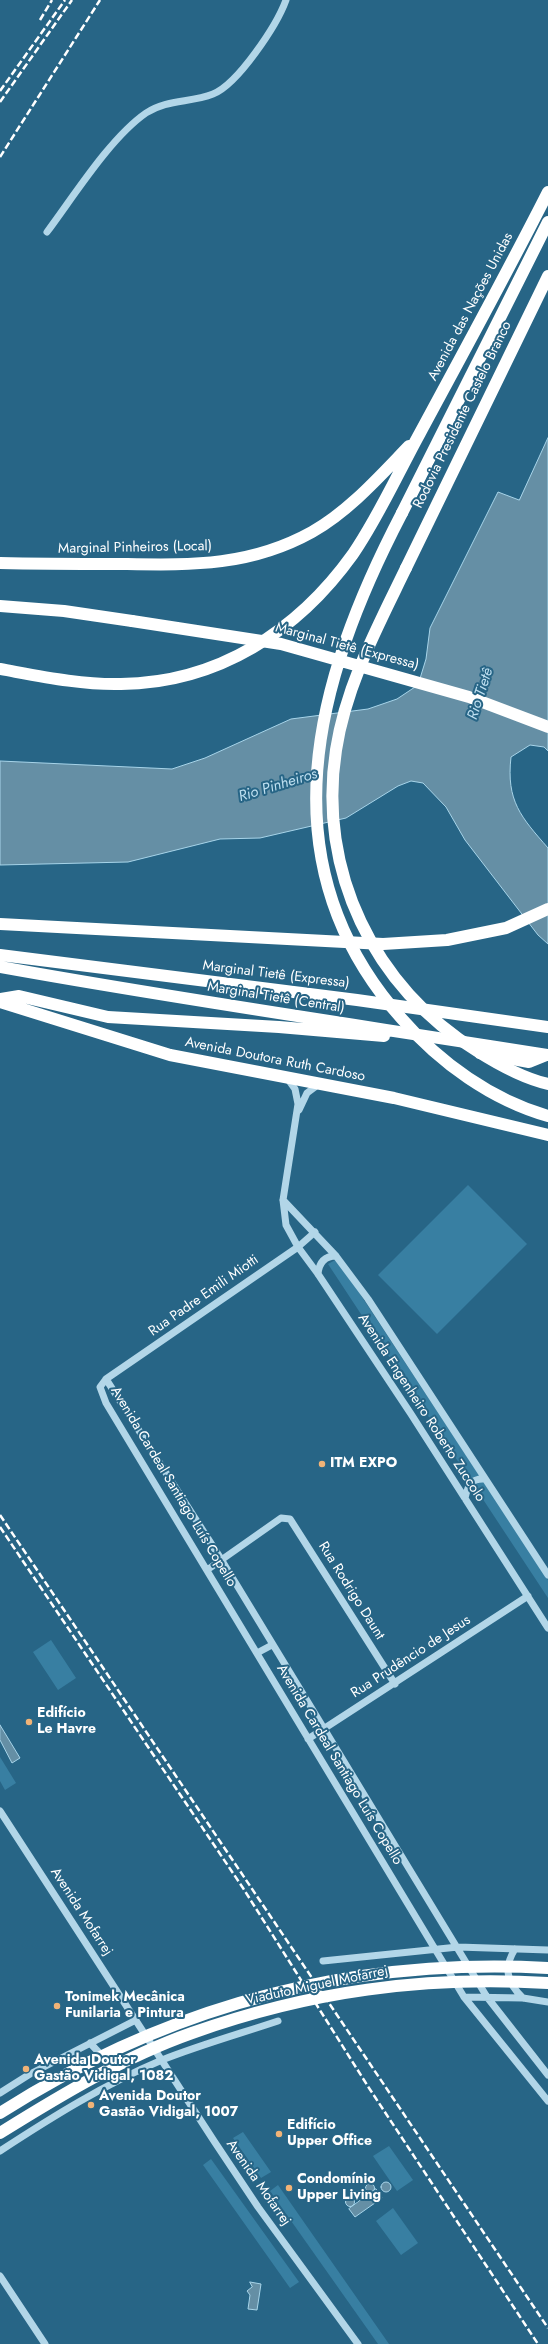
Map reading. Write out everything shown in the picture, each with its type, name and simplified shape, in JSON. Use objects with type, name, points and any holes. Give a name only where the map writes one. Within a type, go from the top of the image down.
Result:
[{"type":"highway","name":"Avenida das Nações Unidas","points":[[419,435],[465,352],[548,192]]},
{"type":"highway","points":[[548,222],[382,552],[347,634],[323,726],[316,820],[326,884],[345,934],[360,965],[378,993],[419,1040],[476,1082],[503,1098],[548,1116]]},
{"type":"highway","name":"Rodovia Presidente Castelo Branco","points":[[548,276],[406,568],[356,678],[343,716],[336,751],[333,787],[335,843],[345,881],[360,921],[376,952],[399,985],[435,1022],[462,1042],[517,1073],[548,1084]]},
{"type":"highway","name":"Marginal Pinheiros (Local)","points":[[0,563],[191,565],[231,561],[260,555],[288,544],[328,521],[366,491],[419,435]]},
{"type":"highway","points":[[0,669],[87,682],[119,684],[148,683],[176,678],[203,670],[243,653],[278,632],[311,604],[330,583],[354,552],[385,501],[419,435]]},
{"type":"highway","name":"Marginal Tietê (Expressa)","points":[[0,606],[64,611],[281,644],[469,697],[548,727]]},
{"type":"highway","points":[[0,924],[383,944],[447,940],[506,928],[548,910]]},
{"type":"highway","name":"Marginal Tietê (Expressa)","points":[[0,955],[357,1000],[548,1027]]},
{"type":"highway","name":"Marginal Tietê (Central)","points":[[0,967],[215,1004],[401,1031],[547,1055]]},
{"type":"highway","points":[[0,999],[19,996],[108,1017],[279,1027],[398,1037],[529,1062],[547,1055]]},
{"type":"highway","name":"Avenida Doutora Ruth Cardoso","points":[[0,1002],[170,1055],[431,1106],[548,1135]]},
{"type":"highway","name":"Viaduto Miguel Mofarrej","points":[[0,2113],[88,2061],[160,2028],[272,1993],[332,1980],[397,1970],[492,1965],[548,1968]]},
{"type":"highway","name":"Viaduto Miguel Mofarrej","points":[[0,2133],[59,2096],[130,2060],[192,2033],[248,2015],[335,1995],[402,1984],[494,1981],[548,1983]]},
{"type":"street","points":[[47,232],[115,142],[131,125],[147,112],[161,105],[212,94],[232,81],[270,33],[286,0]]},
{"type":"street","name":"Avenida Engenheiro Roberto Zuccolo","points":[[287,1078],[297,1095],[296,1118],[283,1200],[286,1225],[298,1247],[318,1274],[465,1498],[548,1628]]},
{"type":"street","name":"Avenida Engenheiro Roberto Zuccolo","points":[[296,1118],[308,1092],[320,1084]]},
{"type":"street","name":"Avenida Engenheiro Roberto Zuccolo","points":[[283,1200],[315,1232],[336,1256],[368,1299],[548,1575]]},
{"type":"street","name":"Rua Padre Emili Miotti","points":[[106,1379],[298,1247],[315,1232]]},
{"type":"street","points":[[318,1274],[321,1262],[325,1258],[336,1256]]},
{"type":"street","name":"Avenida Cardeal Santiago Luís Copello","points":[[548,2076],[487,1997],[221,1559],[106,1379],[100,1385],[102,1397],[464,1997],[548,2101]]},
{"type":"street","points":[[465,1498],[467,1486],[472,1481],[477,1478],[485,1479]]},
{"type":"street","name":"Rua Rodrigo Daunt","points":[[221,1559],[281,1518],[288,1518],[296,1526],[395,1684]]},
{"type":"street","points":[[207,1570],[221,1559]]},
{"type":"street","name":"Rua Prudêncio de Jesus","points":[[308,1739],[395,1684],[528,1596]]},
{"type":"street","points":[[256,1653],[272,1645]]},
{"type":"street","name":"Avenida Mofarrej","points":[[0,1811],[258,2207],[358,2344]]},
{"type":"street","points":[[323,1961],[458,1947],[548,1950]]},
{"type":"street","points":[[515,1948],[509,1958],[508,1973],[514,1989],[523,1998]]},
{"type":"street","points":[[464,1997],[523,1998],[548,2002]]},
{"type":"street","points":[[0,2094],[30,2074],[136,2020]]},
{"type":"street","points":[[0,2152],[42,2124],[112,2084],[162,2060],[278,2021]]},
{"type":"street","points":[[90,2043],[105,2059],[112,2084]]},
{"type":"street","points":[[0,2276],[45,2344]]},
{"type":"shaded area","points":[[468,1185],[527,1244],[437,1334],[378,1275]]},
{"type":"shaded area","points":[[337,1259],[548,1580],[548,1598],[328,1264]]},
{"type":"shaded area","points":[[51,1640],[76,1678],[58,1690],[33,1652]]},
{"type":"shaded area","points":[[0,1757],[16,1783],[5,1790],[0,1781]]},
{"type":"shaded area","points":[[243,2132],[271,2172],[261,2178],[233,2138]]},
{"type":"shaded area","points":[[389,2146],[413,2180],[397,2191],[373,2156]]},
{"type":"shaded area","points":[[211,2159],[299,2282],[290,2288],[203,2165]]},
{"type":"shaded area","points":[[278,2185],[389,2344],[378,2344],[270,2191]]},
{"type":"shaded area","points":[[393,2208],[418,2243],[401,2255],[376,2221]]},
{"type":"water","points":[[548,438],[548,751],[544,747],[530,745],[511,757],[510,772],[513,797],[523,817],[548,848],[548,944],[538,935],[465,840],[446,807],[423,783],[411,781],[398,786],[346,818],[260,838],[220,839],[128,862],[0,865],[0,761],[172,769],[205,758],[291,719],[368,709],[397,699],[418,685],[426,659],[430,628],[498,492],[519,500]]},
{"type":"water","points":[[0,1725],[20,1758],[12,1763],[0,1740]]},
{"type":"water","points":[[384,2182],[388,2182],[390,2183],[390,2191],[384,2192],[381,2189],[381,2185]]},
{"type":"water","points":[[370,2183],[375,2188],[370,2193],[365,2188]]},
{"type":"water","points":[[376,2189],[382,2198],[355,2217],[349,2209]]},
{"type":"water","points":[[350,2197],[355,2202],[350,2207],[345,2202]]},
{"type":"water","points":[[250,2282],[261,2284],[257,2310],[248,2309],[250,2295],[247,2291],[252,2287]]},
{"type":"railway","points":[[40,20],[52,0]]},
{"type":"railway","points":[[0,91],[65,0]]},
{"type":"railway","points":[[0,102],[72,0]]},
{"type":"railway","points":[[0,157],[100,0]]},
{"type":"railway","points":[[0,1515],[548,2328]]},
{"type":"railway","points":[[0,1527],[243,1888],[369,2088],[538,2344]]},
{"type":"place","name":"ITM EXPO","points":[[322,1464]]},
{"type":"place","name":"Edifício Le Havre","points":[[29,1722]]},
{"type":"place","name":"Tonimek Mecânica Funilaria e Pintura","points":[[57,2006]]},
{"type":"place","name":"Avenida Doutor Gastão Vidigal, 1082","points":[[26,2069]]},
{"type":"place","name":"Avenida Doutor Gastão Vidigal, 1007","points":[[91,2105]]},
{"type":"place","name":"Edifício Upper Office","points":[[279,2134]]},
{"type":"place","name":"Condomínio Upper Living","points":[[289,2188]]},
{"type":"water label","name":"Rio Tietê","points":[[481,694]]},
{"type":"water label","name":"Rio Pinheiros","points":[[278,786]]}]
